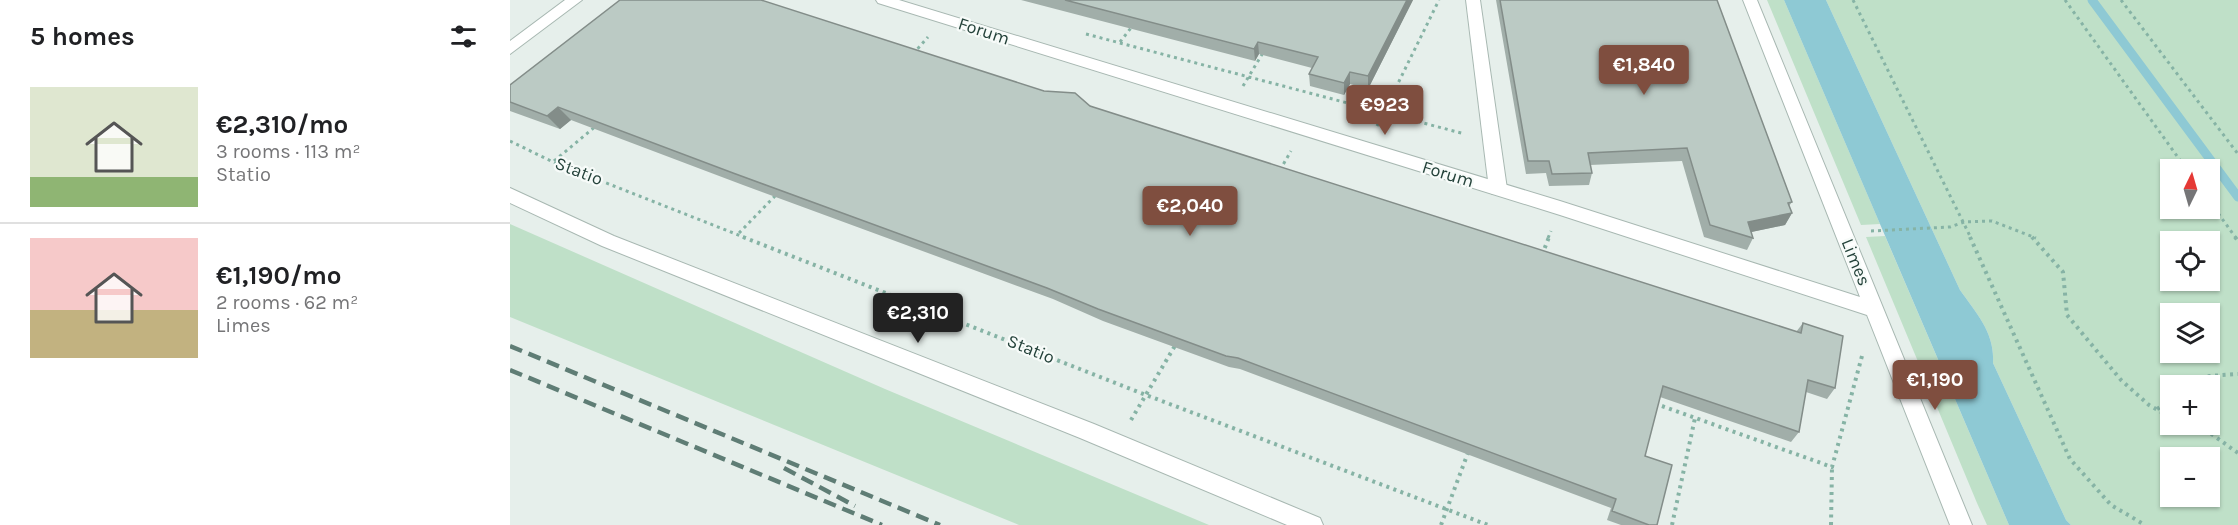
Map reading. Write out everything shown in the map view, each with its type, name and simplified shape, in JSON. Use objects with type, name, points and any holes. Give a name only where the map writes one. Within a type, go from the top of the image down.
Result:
[{"type":"street","points":[[510,49],[575,0]]},
{"type":"street","name":"Forum","points":[[883,0],[1560,208],[1875,310]]},
{"type":"street","points":[[1473,0],[1498,189]]},
{"type":"street","name":"Limes","points":[[1750,0],[1961,525]]},
{"type":"street","points":[[510,195],[608,241],[1312,525]]},
{"type":"path","points":[[1365,148],[1439,0]]},
{"type":"path","points":[[1853,0],[1964,222],[2070,459],[2111,505],[2145,525]]},
{"type":"path","points":[[2065,0],[2179,159]]},
{"type":"path","points":[[2121,0],[2238,154]]},
{"type":"path","points":[[1107,70],[1120,43],[1139,17]]},
{"type":"path","points":[[905,62],[945,19]]},
{"type":"path","points":[[1076,31],[1492,140]]},
{"type":"path","points":[[1230,107],[1267,47]]},
{"type":"path","points":[[553,162],[598,124]]},
{"type":"path","points":[[1275,178],[1304,129]]},
{"type":"path","name":"Statio","points":[[510,141],[553,162],[739,233],[1146,395],[1488,525]]},
{"type":"path","points":[[739,233],[781,190]]},
{"type":"path","points":[[1539,263],[1560,208]]},
{"type":"path","points":[[2220,216],[2238,241]]},
{"type":"path","points":[[1881,231],[1950,227],[1964,222],[1992,221],[2036,238],[2063,272],[2067,315],[2121,380],[2160,411]]},
{"type":"path","points":[[1116,444],[1182,335]]},
{"type":"path","points":[[1831,525],[1832,467],[1863,355]]},
{"type":"path","points":[[2220,375],[2238,374]]},
{"type":"path","points":[[1662,406],[1832,467]]},
{"type":"path","points":[[2156,409],[2160,407]]},
{"type":"path","points":[[1672,525],[1695,418]]},
{"type":"path","points":[[2213,435],[2238,453]]},
{"type":"path","points":[[1441,525],[1471,446]]},
{"type":"green space","points":[[1767,0],[1784,0],[1880,224],[1861,225]]},
{"type":"green space","points":[[1826,0],[2238,0],[2238,525],[2071,525],[2066,520],[1993,363],[1991,342],[1978,316],[1960,290]]},
{"type":"green space","points":[[510,224],[885,389],[1209,525],[1019,525],[510,317]]},
{"type":"green space","points":[[1885,236],[2009,525],[1987,525],[1977,503],[1866,237]]},
{"type":"water","points":[[1784,0],[1826,0],[1960,290],[1984,324],[1991,342],[1993,363],[2066,520],[2071,525],[2009,525]]},
{"type":"building","points":[[620,0],[761,0],[1044,91],[1075,93],[1090,106],[1801,333],[1803,323],[1843,336],[1835,388],[1808,380],[1799,432],[1663,386],[1645,456],[1672,465],[1657,525],[1649,525],[1612,511],[1616,499],[1238,358],[1226,356],[1098,309],[1047,288],[558,107],[547,116],[510,102],[510,85]]},
{"type":"building","points":[[1065,0],[1407,0],[1368,76],[1350,72],[1344,83],[1309,74],[1318,57],[1258,42],[1254,49]]},
{"type":"building","points":[[1500,0],[1717,0],[1792,202],[1788,203],[1792,213],[1748,222],[1753,238],[1710,225],[1687,148],[1588,153],[1592,173],[1552,174],[1549,161],[1528,161]]},
{"type":"waterway","points":[[2092,0],[2238,197]]},
{"type":"railway","points":[[510,346],[940,525]]},
{"type":"railway","points":[[510,370],[882,525]]},
{"type":"railway","points":[[784,468],[855,506]]}]
